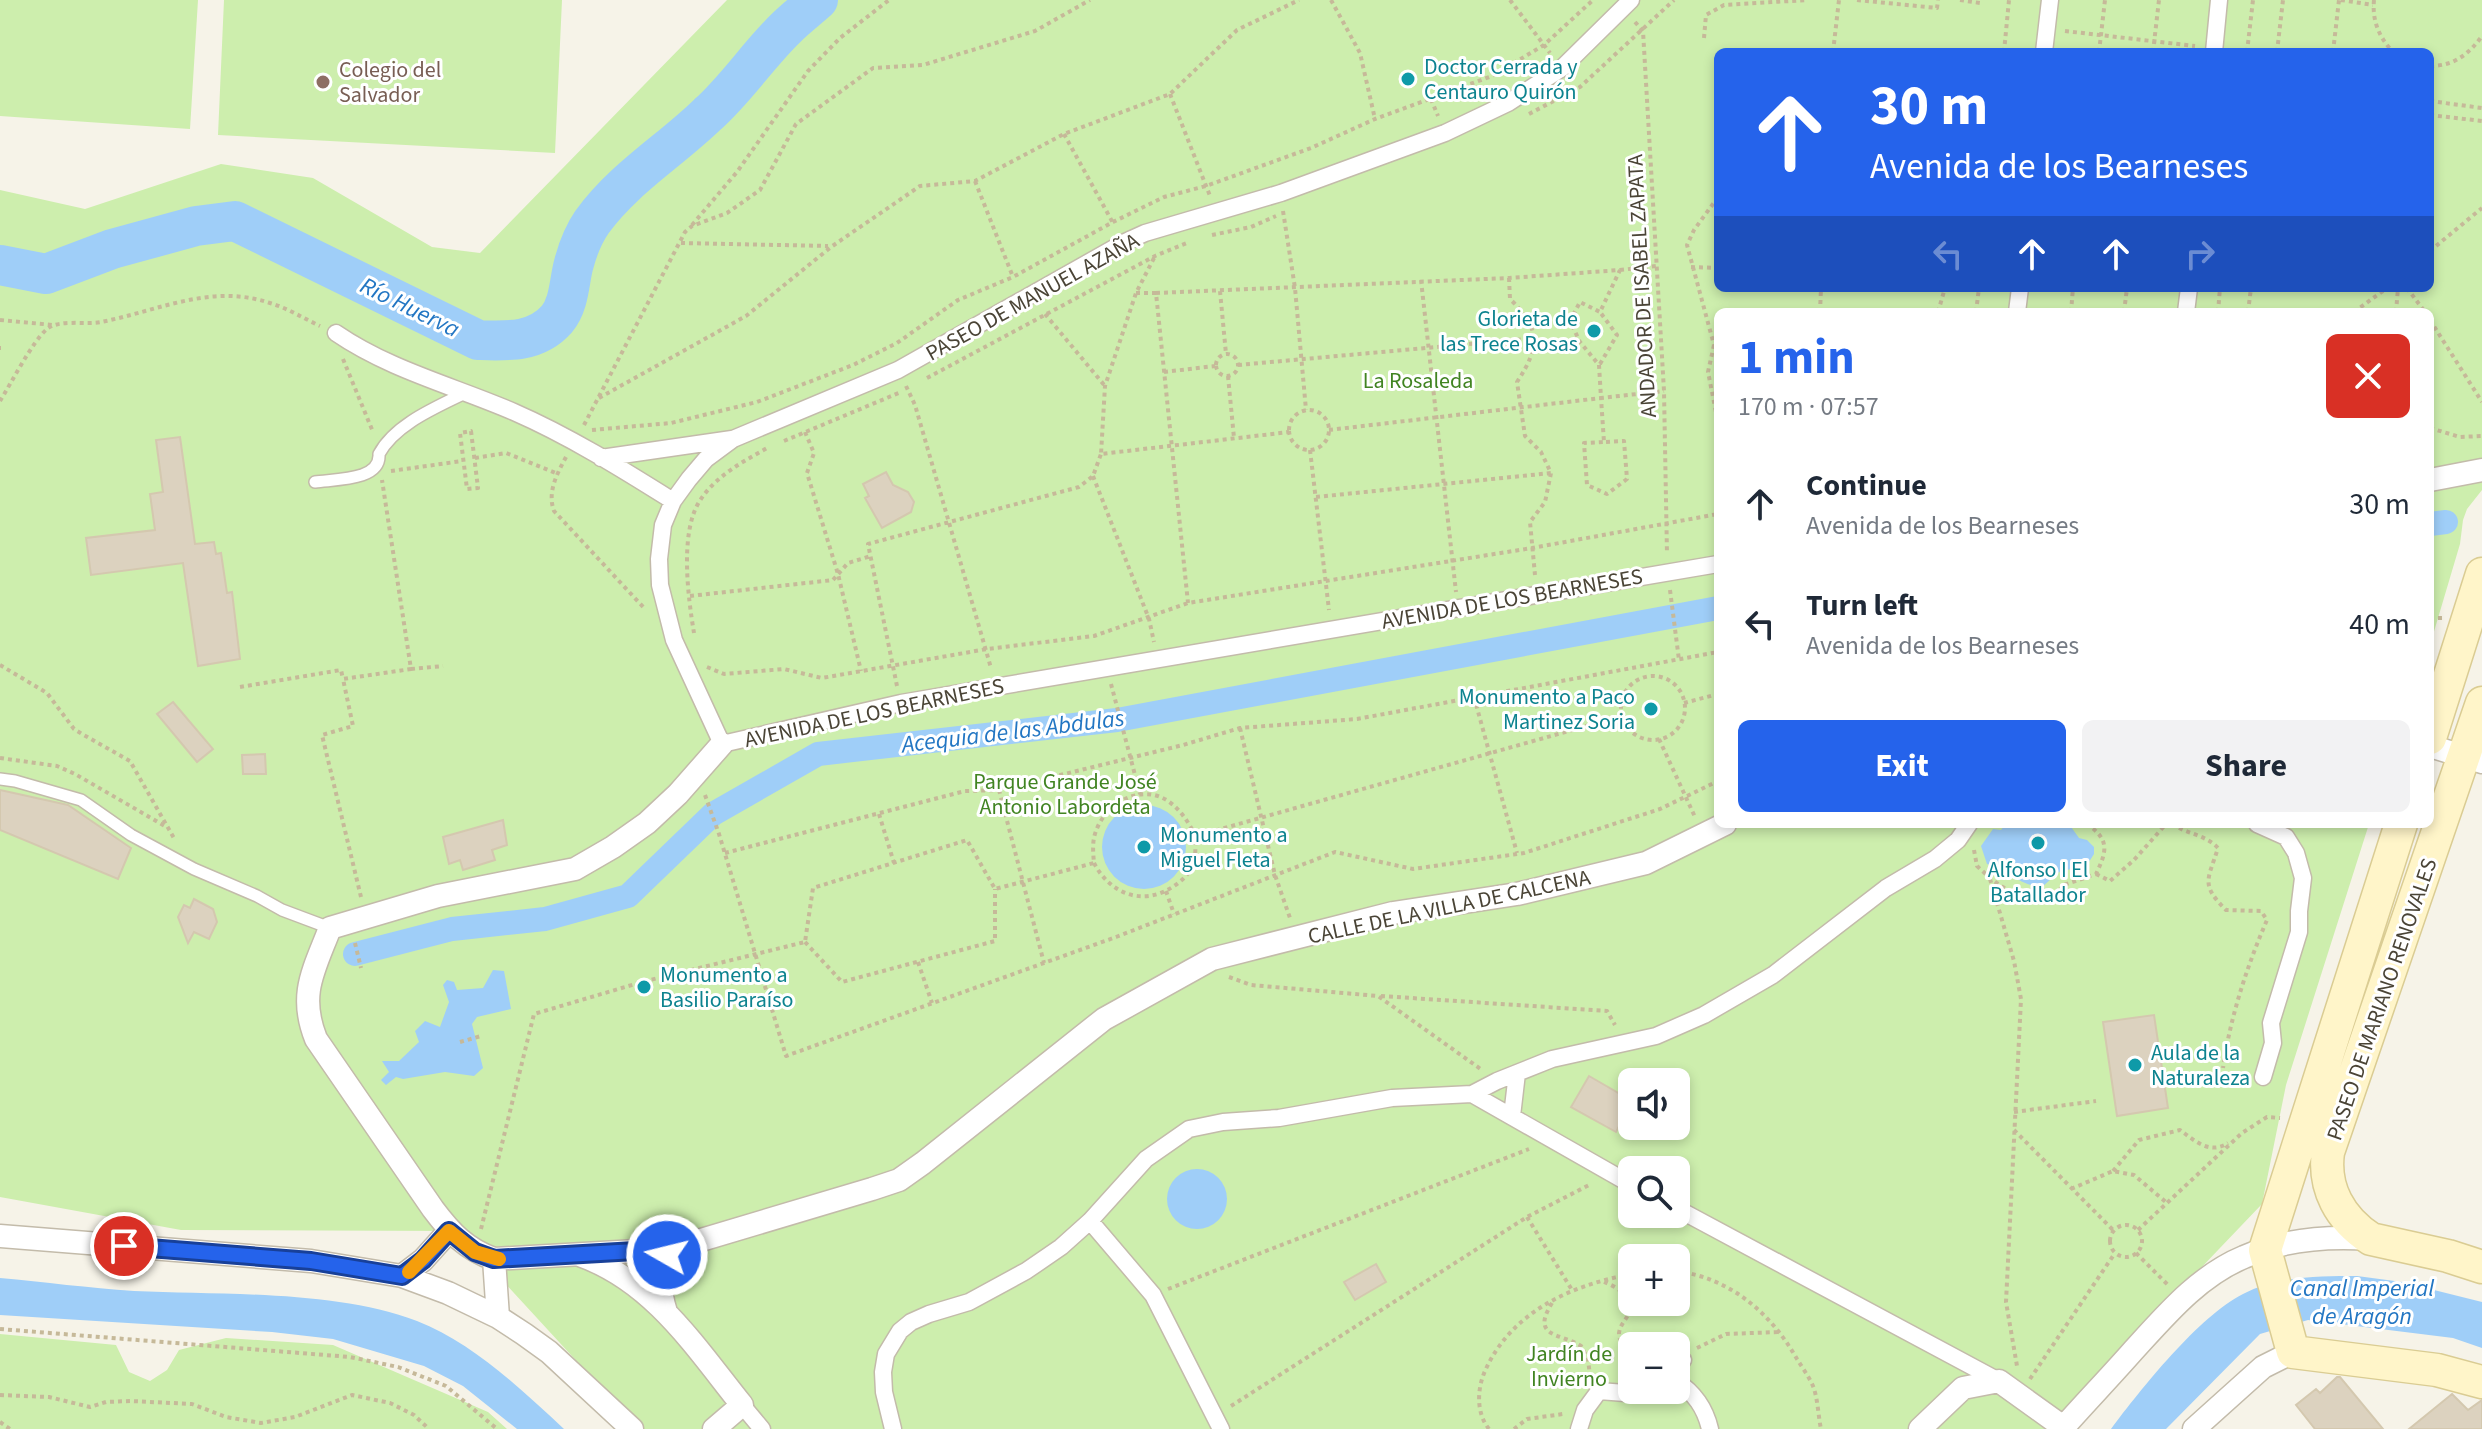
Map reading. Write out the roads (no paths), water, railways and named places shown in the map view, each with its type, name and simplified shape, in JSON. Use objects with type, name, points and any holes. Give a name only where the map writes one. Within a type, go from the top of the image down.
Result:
[{"type":"main road","points":[[2434,725],[2482,574]]},
{"type":"main road","name":"PASEO DE MARIANO RENOVALES","points":[[2371,1239],[2355,1226],[2336,1203],[2327,1180],[2328,1152],[2473,759],[2482,703]]},
{"type":"main road","name":"PASEO DE MARIANO RENOVALES","points":[[2267,1259],[2400,828]]},
{"type":"main road","points":[[2371,1239],[2482,1267]]},
{"type":"main road","points":[[2267,1259],[2290,1343],[2437,1370],[2482,1382]]},
{"type":"street","points":[[2044,48],[2050,0]]},
{"type":"street","points":[[2214,48],[2219,0]]},
{"type":"street","name":"PASEO DE MANUEL AZAÑA","points":[[722,744],[674,640],[660,585],[663,525],[673,501],[706,459],[733,439],[898,370],[1145,233],[1281,193],[1445,133],[1508,103],[1562,68],[1627,5]]},
{"type":"street","points":[[338,335],[401,369],[515,412],[673,501]]},
{"type":"street","points":[[601,458],[733,439]]},
{"type":"street","points":[[2434,479],[2482,470]]},
{"type":"street","points":[[2459,476],[2482,482]]},
{"type":"street","name":"AVENIDA DE LOS BEARNESES","points":[[330,928],[438,896],[575,869],[647,823],[678,794],[722,744],[901,703],[1714,564]]},
{"type":"street","points":[[2434,747],[2473,759]]},
{"type":"street","name":"CALLE DE LA VILLA DE CALCENA","points":[[578,1255],[671,1249],[899,1180],[1104,1019],[1212,959],[1393,913],[1517,894],[1646,863],[1717,828]]},
{"type":"street","points":[[893,1429],[884,1392],[883,1372],[886,1354],[900,1331],[929,1314],[969,1302],[1026,1271],[1061,1247],[1090,1221],[1146,1159],[1189,1129],[1223,1122],[1279,1118],[1392,1098],[1472,1094],[1552,1059],[1656,1036],[1704,1015],[1773,975],[1886,888],[1935,859],[1958,840],[1966,828]]},
{"type":"street","points":[[2263,1077],[2273,1043],[2271,1023],[2299,932],[2303,878],[2296,853],[2286,837],[2266,828]]},
{"type":"street","points":[[330,928],[307,988],[308,1020],[316,1039],[449,1231],[485,1256],[578,1255],[624,1277],[666,1312],[762,1429]]},
{"type":"street","points":[[1512,1116],[1517,1073]]},
{"type":"street","points":[[1472,1094],[1618,1177]]},
{"type":"street","points":[[1690,1215],[1999,1381],[2062,1428],[2163,1318],[2196,1287],[2242,1258],[2267,1259],[2323,1237],[2371,1239]]},
{"type":"street","points":[[1090,1221],[1153,1295],[1217,1423]]},
{"type":"street","points":[[402,1276],[423,1260],[449,1231]]},
{"type":"street","points":[[0,1236],[311,1261],[402,1276],[448,1293],[498,1317],[549,1352],[632,1429]]},
{"type":"street","points":[[666,1312],[661,1273],[671,1249]]},
{"type":"street","points":[[485,1256],[498,1317]]},
{"type":"street","points":[[2194,1429],[2290,1343]]},
{"type":"street","points":[[1920,1429],[1963,1388],[1999,1381]]},
{"type":"street","points":[[1579,1429],[1595,1388],[1618,1392]]},
{"type":"street","points":[[1690,1392],[1702,1407],[1710,1429]]},
{"type":"street","points":[[714,1429],[742,1405]]},
{"type":"street","points":[[1566,1413],[1585,1410]]},
{"type":"lane","points":[[315,482],[364,475],[375,469],[384,445],[407,426],[465,393]]},
{"type":"lane","points":[[0,779],[81,800],[131,835],[194,869],[282,910],[330,928]]},
{"type":"water","points":[[1144,805],[1160,808],[1174,817],[1183,831],[1186,847],[1183,863],[1174,877],[1160,886],[1144,889],[1128,886],[1114,877],[1105,863],[1102,847],[1105,831],[1114,817],[1128,808]]},
{"type":"water","points":[[2072,828],[2079,838],[2087,840],[2094,847],[2094,854],[2087,865],[2059,872],[2042,887],[2034,886],[1987,864],[1981,846],[1993,829]]},
{"type":"water","points":[[493,970],[504,971],[511,1009],[477,1017],[472,1024],[483,1068],[474,1076],[445,1072],[403,1079],[396,1077],[386,1085],[381,1080],[389,1072],[382,1061],[399,1061],[419,1042],[415,1031],[425,1021],[440,1027],[449,1002],[443,985],[447,980],[454,982],[457,990],[483,988]]},
{"type":"water","points":[[1197,1169],[1208,1171],[1218,1178],[1225,1188],[1225,1210],[1218,1220],[1208,1227],[1197,1229],[1186,1227],[1176,1220],[1169,1210],[1167,1199],[1169,1188],[1176,1178],[1186,1171]]},
{"type":"water","name":"Canal Imperial de Aragón","points":[[2357,1276],[2402,1282],[2482,1302],[2482,1348],[2453,1338],[2308,1320],[2260,1334],[2166,1429],[2111,1429],[2172,1355],[2226,1304],[2256,1288],[2284,1280]]},
{"type":"water","points":[[0,1278],[134,1291],[315,1299],[385,1311],[437,1330],[477,1354],[564,1429],[517,1429],[463,1386],[424,1366],[333,1339],[272,1332],[0,1315]]},
{"type":"waterway","name":"Río Huerva","points":[[0,265],[46,274],[112,249],[196,226],[235,221],[478,340],[520,339],[540,333],[561,313],[581,243],[605,206],[719,104],[776,38],[818,0]]},
{"type":"waterway","name":"Acequia de las Abdulas","points":[[2434,524],[2446,522]]},
{"type":"waterway","name":"Acequia de las Abdulas","points":[[355,954],[452,929],[545,919],[628,896],[713,814],[818,754],[1117,720],[1714,609]]},
{"type":"place","name":"Doctor Cerrada y Centauro Quirón","points":[[1408,79]]},
{"type":"place","name":"Colegio del Salvador","points":[[323,82]]},
{"type":"place","name":"Glorieta de las Trece Rosas","points":[[1594,331]]},
{"type":"place","name":"Monumento a Paco Martinez Soria","points":[[1651,709]]},
{"type":"place","name":"Alfonso I El Batallador","points":[[2038,843]]},
{"type":"place","name":"Monumento a Miguel Fleta","points":[[1144,847]]},
{"type":"place","name":"Monumento a Basilio Paraíso","points":[[644,987]]},
{"type":"place","name":"Aula de la Naturaleza","points":[[2135,1065]]},
{"type":"park label","name":"La Rosaleda","points":[[1418,380]]},
{"type":"park label","name":"Parque Grande José Antonio Labordeta","points":[[1065,794]]},
{"type":"park label","name":"Jardín de Invierno","points":[[1569,1366]]}]
